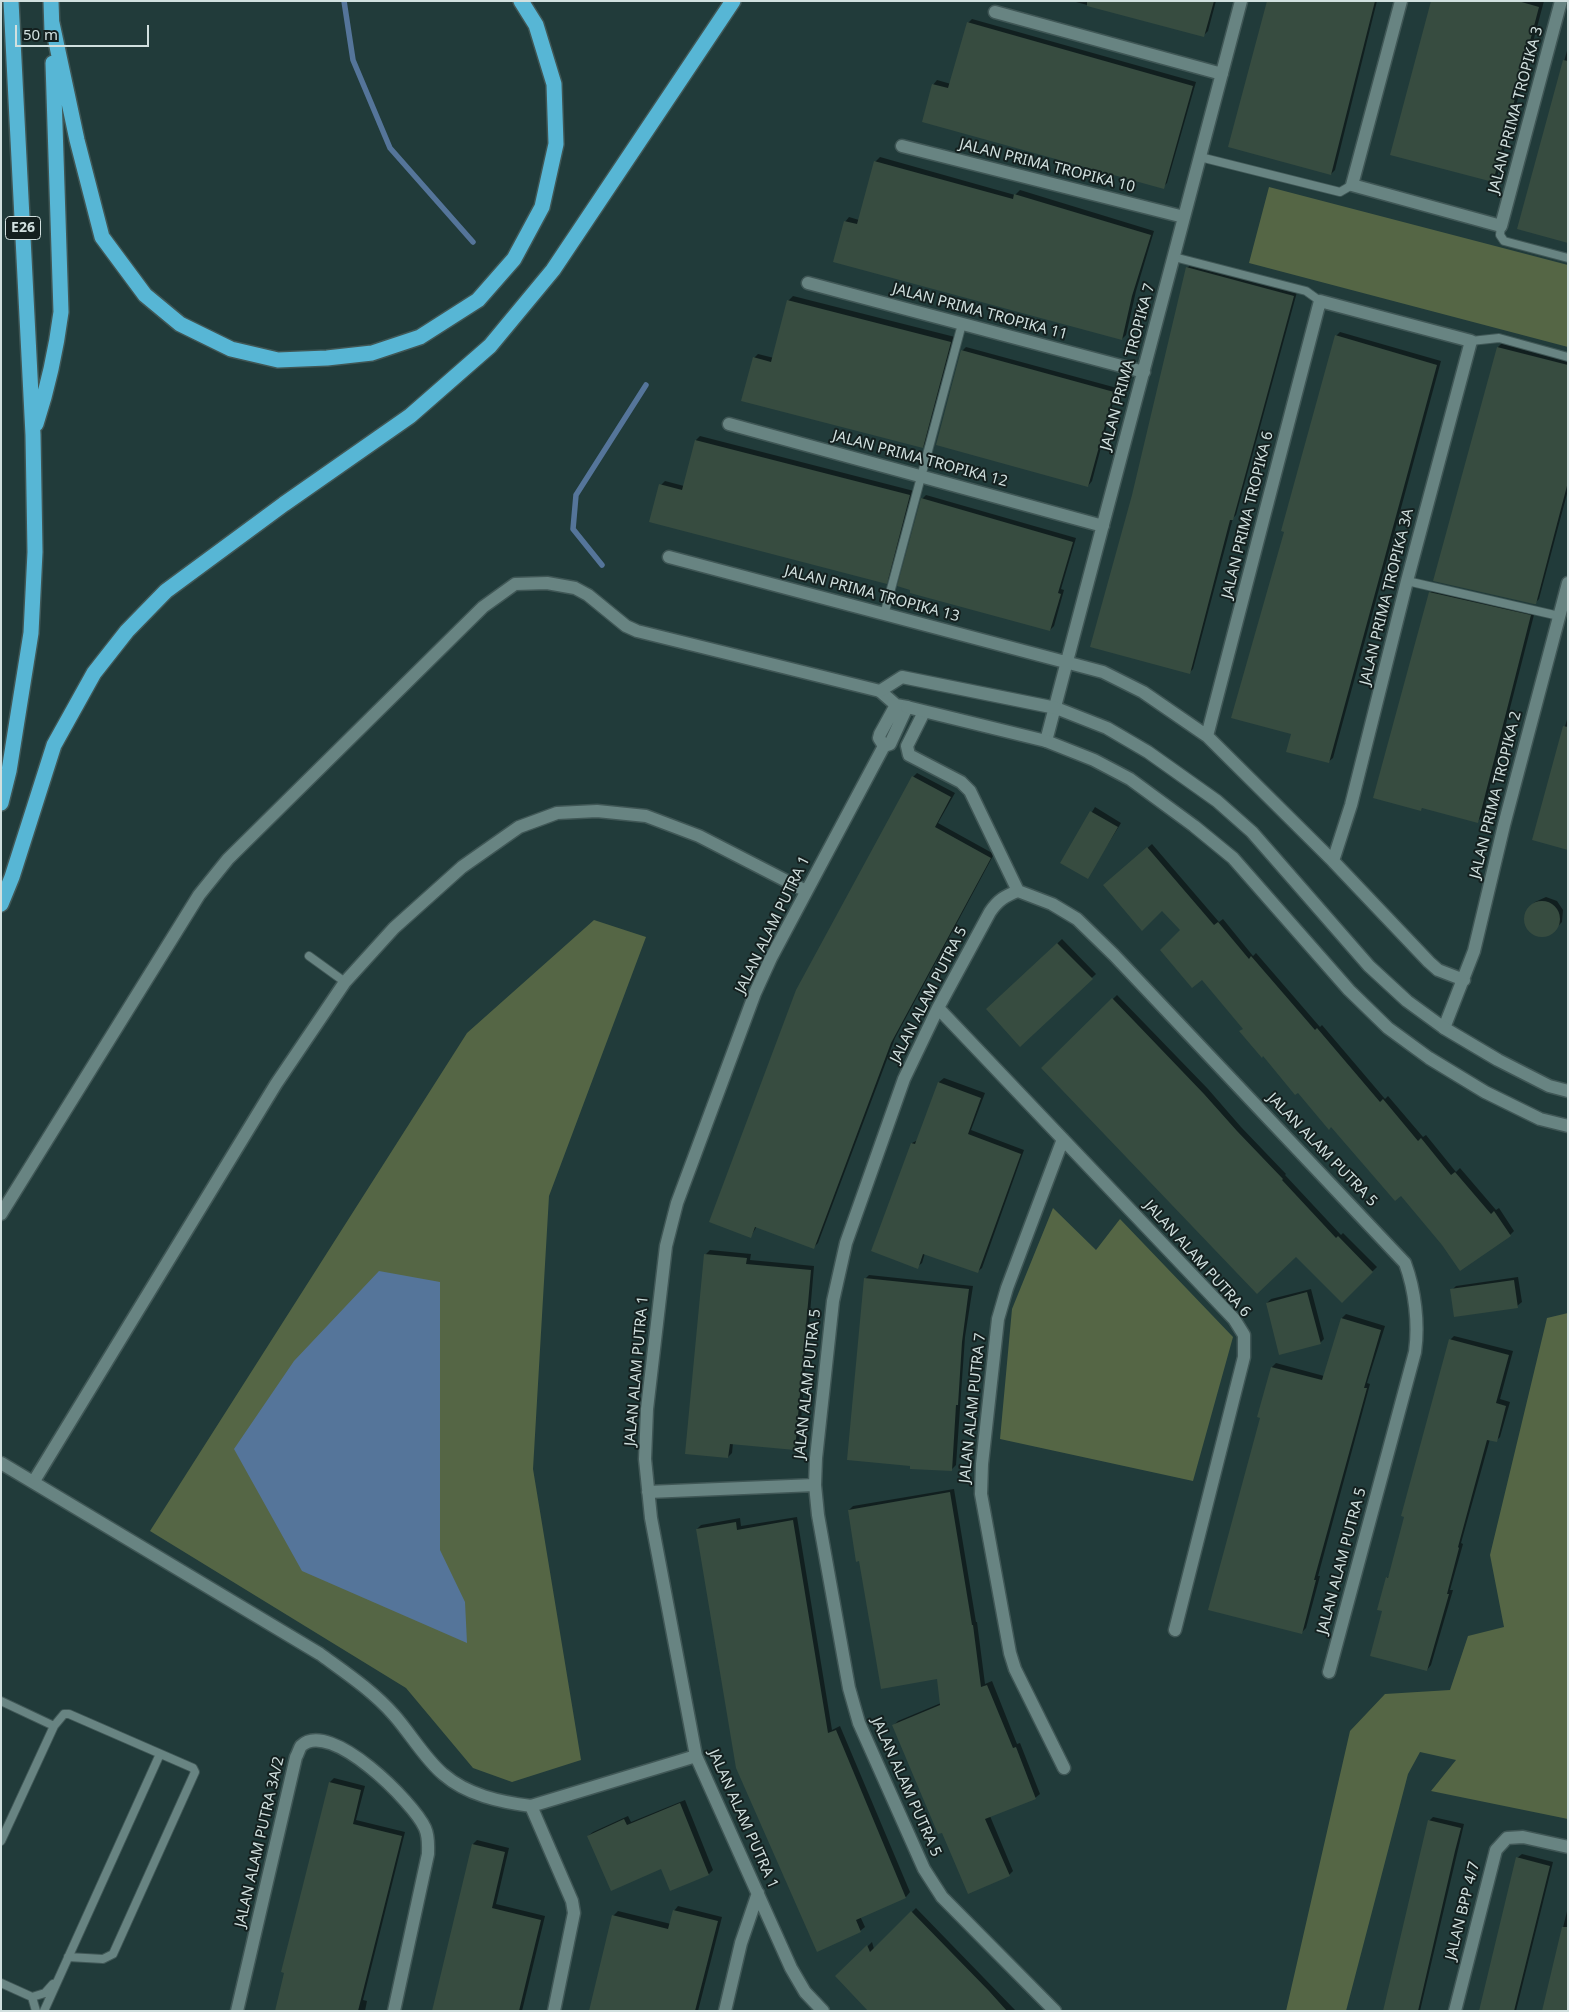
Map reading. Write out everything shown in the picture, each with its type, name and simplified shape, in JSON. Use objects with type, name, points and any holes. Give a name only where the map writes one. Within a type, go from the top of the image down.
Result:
[{"type":"highway","name":"E26","points":[[1,804],[9,771],[31,633],[35,552],[33,436],[11,1]]},
{"type":"highway","points":[[33,436],[50,380],[61,312],[51,1]]},
{"type":"highway","points":[[52,23],[77,140],[102,237],[144,295],[180,324],[231,349],[278,360],[327,358],[372,354],[420,337],[478,300],[514,259],[542,207],[556,144],[554,84],[536,25],[521,1]]},
{"type":"highway","points":[[1,904],[12,877],[54,745],[94,673],[122,638],[166,591],[284,504],[410,416],[490,346],[553,270],[733,1]]},
{"type":"street","name":"JALAN PRIMA TROPIKA 7","points":[[1046,741],[1241,1]]},
{"type":"street","points":[[1401,1],[1352,185],[1501,226]]},
{"type":"street","name":"JALAN PRIMA TROPIKA 3","points":[[1501,226],[1563,8]]},
{"type":"street","points":[[995,12],[1222,74]]},
{"type":"street","name":"JALAN PRIMA TROPIKA 10","points":[[902,146],[1184,217]]},
{"type":"street","name":"JALAN PRIMA TROPIKA 11","points":[[808,283],[1144,372]]},
{"type":"street","points":[[1320,301],[1471,341]]},
{"type":"street","name":"JALAN PRIMA TROPIKA 6","points":[[1207,736],[1320,301]]},
{"type":"street","name":"JALAN PRIMA TROPIKA 3A","points":[[1333,861],[1351,805],[1407,581],[1471,341]]},
{"type":"street","name":"JALAN PRIMA TROPIKA 12","points":[[729,424],[1103,526]]},
{"type":"street","name":"JALAN PRIMA TROPIKA 13","points":[[669,557],[1068,662],[1103,672],[1143,692],[1207,736],[1333,861],[1429,962],[1438,970],[1464,980]]},
{"type":"street","points":[[1,1214],[199,895],[228,859],[483,607],[515,584],[547,583],[575,588],[588,595],[626,626],[637,631],[880,691],[902,706],[1046,741],[1094,760],[1130,779],[1194,826],[1233,858],[1349,990],[1388,1028],[1429,1058],[1493,1096],[1540,1119],[1568,1126]]},
{"type":"street","name":"JALAN PRIMA TROPIKA 2","points":[[1444,1028],[1474,951],[1568,583]]},
{"type":"street","points":[[880,691],[902,677],[1056,708],[1106,728],[1148,752],[1217,801],[1252,832],[1369,966],[1407,1002],[1444,1028],[1498,1060],[1549,1086],[1568,1091]]},
{"type":"street","name":"JALAN ALAM PUTRA 1","points":[[823,2011],[805,1992],[791,1968],[696,1756],[650,1518],[645,1459],[647,1409],[666,1246],[677,1203],[755,993],[771,958],[884,746],[890,744],[902,706]]},
{"type":"street","points":[[924,712],[907,746],[909,754],[961,782],[970,791],[1018,891]]},
{"type":"street","points":[[34,1482],[276,1084],[345,982],[394,928],[462,866],[519,827],[557,813],[597,811],[646,816],[699,836],[806,891]]},
{"type":"street","name":"JALAN ALAM PUTRA 5","points":[[1055,2011],[942,1897],[924,1869],[859,1723],[849,1688],[818,1515],[815,1484],[816,1458],[833,1301],[846,1243],[904,1079],[938,1008],[996,902],[1003,897],[1018,891],[1077,918],[1405,1263],[1409,1275],[1417,1327],[1414,1352],[1329,1672]]},
{"type":"street","name":"JALAN ALAM PUTRA 6","points":[[938,1008],[1234,1319],[1244,1335],[1244,1356],[1175,1630]]},
{"type":"street","name":"JALAN ALAM PUTRA 7","points":[[1063,1138],[1007,1288],[998,1319],[982,1464],[981,1494],[1010,1654],[1015,1669],[1064,1768]]},
{"type":"street","points":[[1,1463],[320,1654],[361,1683],[394,1714],[441,1773],[456,1784],[477,1794],[506,1803],[532,1806],[696,1756]]},
{"type":"street","points":[[648,1492],[815,1484]]},
{"type":"street","name":"JALAN ALAM PUTRA 3A/2","points":[[237,2011],[296,1757],[301,1747],[310,1741],[322,1741],[334,1745],[363,1760],[379,1774],[418,1816],[425,1828],[428,1854],[394,2011]]},
{"type":"street","points":[[532,1806],[572,1901],[574,1913],[554,2011]]},
{"type":"street","name":"JALAN BPP 4/7","points":[[1455,2011],[1496,1850],[1507,1838],[1523,1837],[1568,1847]]},
{"type":"street","points":[[725,2011],[741,1943],[758,1893]]},
{"type":"lane","points":[[1200,157],[1340,192],[1352,185]]},
{"type":"lane","points":[[1501,226],[1500,235],[1504,241],[1568,258]]},
{"type":"lane","points":[[1174,257],[1306,291],[1320,301]]},
{"type":"lane","points":[[884,615],[962,324]]},
{"type":"lane","points":[[1471,341],[1499,338],[1568,357]]},
{"type":"lane","points":[[1407,581],[1559,616]]},
{"type":"lane","points":[[309,956],[345,982]]},
{"type":"lane","points":[[1,1702],[54,1726]]},
{"type":"lane","points":[[1,1841],[54,1726],[60,1717],[69,1714],[193,1768],[195,1772],[113,1954],[103,1959],[68,1957]]},
{"type":"lane","points":[[44,2011],[160,1754]]},
{"type":"lane","points":[[1,1984],[32,1997],[45,1993],[58,1979]]},
{"type":"lane","points":[[32,1997],[36,2011]]},
{"type":"green space","points":[[1269,187],[1568,265],[1568,347],[1249,263]]},
{"type":"green space","points":[[594,920],[646,937],[549,1196],[533,1469],[581,1760],[512,1782],[473,1768],[406,1688],[150,1531],[467,1033]]},
{"type":"green space","points":[[1053,1208],[1096,1250],[1120,1219],[1233,1337],[1193,1481],[1000,1439],[1012,1309]]},
{"type":"green space","points":[[1568,1313],[1568,1819],[1431,1791],[1456,1760],[1420,1752],[1408,1774],[1346,2011],[1286,2011],[1350,1731],[1385,1694],[1450,1690],[1468,1636],[1504,1627],[1490,1555],[1547,1318]]},
{"type":"water","points":[[379,1271],[440,1282],[440,1550],[465,1602],[467,1643],[302,1571],[234,1449],[294,1361]]},
{"type":"building","points":[[1087,1],[1214,1],[1204,37],[1087,6]]},
{"type":"building","points":[[1267,1],[1375,1],[1331,175],[1228,147]]},
{"type":"building","points":[[1431,1],[1518,1],[1539,7],[1493,182],[1390,155]]},
{"type":"building","points":[[967,22],[1193,86],[1164,189],[922,122],[932,84],[948,88]]},
{"type":"building","points":[[1563,60],[1568,61],[1568,243],[1517,229]]},
{"type":"building","points":[[874,161],[1013,199],[1014,194],[1151,235],[1132,296],[1122,340],[833,262],[844,221],[857,224]]},
{"type":"building","points":[[1186,267],[1294,296],[1233,520],[1230,520],[1190,674],[1090,647],[1132,495]]},
{"type":"building","points":[[787,300],[951,342],[923,448],[741,401],[753,357],[771,362]]},
{"type":"building","points":[[1335,335],[1437,365],[1329,763],[1286,752],[1291,734],[1231,718],[1284,532],[1281,531]]},
{"type":"building","points":[[1497,347],[1568,365],[1568,482],[1536,604],[1433,581]]},
{"type":"building","points":[[961,350],[1114,392],[1088,487],[936,445]]},
{"type":"building","points":[[695,440],[910,495],[887,584],[649,522],[659,484],[682,490]]},
{"type":"building","points":[[921,498],[1073,542],[1058,593],[1061,594],[1050,631],[910,593],[910,590],[897,586]]},
{"type":"building","points":[[1429,592],[1531,615],[1478,823],[1422,808],[1421,811],[1373,798]]},
{"type":"building","points":[[1563,726],[1568,727],[1568,850],[1532,840]]},
{"type":"building","points":[[912,776],[951,797],[935,827],[991,858],[891,1043],[814,1249],[755,1227],[751,1238],[709,1222],[796,990]]},
{"type":"building","points":[[1090,811],[1118,827],[1088,879],[1060,863]]},
{"type":"building","points":[[1147,847],[1214,925],[1218,922],[1249,959],[1251,956],[1315,1030],[1317,1028],[1380,1102],[1383,1099],[1418,1141],[1421,1138],[1451,1175],[1455,1172],[1491,1214],[1494,1211],[1511,1236],[1460,1271],[1442,1245],[1401,1196],[1395,1201],[1331,1127],[1329,1130],[1298,1093],[1295,1095],[1263,1056],[1262,1058],[1239,1031],[1243,1029],[1202,980],[1192,988],[1160,950],[1180,930],[1162,911],[1142,931],[1103,885]]},
{"type":"building","points":[[1542,901],[1555,906],[1560,919],[1555,932],[1542,937],[1529,932],[1524,919],[1529,906]]},
{"type":"building","points":[[1057,943],[1093,979],[1020,1047],[986,1009]]},
{"type":"building","points":[[1112,998],[1204,1094],[1336,1238],[1338,1236],[1373,1272],[1342,1303],[1296,1257],[1257,1294],[1041,1068]]},
{"type":"building","points":[[938,1082],[981,1098],[968,1134],[1021,1154],[978,1273],[923,1254],[918,1269],[871,1251],[911,1143],[915,1144]]},
{"type":"building","points":[[704,1254],[747,1258],[746,1264],[811,1270],[795,1450],[730,1444],[728,1458],[685,1454]]},
{"type":"building","points":[[864,1278],[969,1289],[962,1342],[958,1405],[956,1405],[952,1471],[910,1469],[910,1466],[847,1460]]},
{"type":"building","points":[[1514,1280],[1518,1308],[1454,1317],[1450,1289]]},
{"type":"building","points":[[1307,1292],[1321,1344],[1279,1355],[1266,1303]]},
{"type":"building","points":[[1341,1318],[1381,1330],[1314,1580],[1316,1580],[1302,1634],[1208,1610],[1260,1418],[1257,1417],[1271,1367],[1322,1380]]},
{"type":"building","points":[[1449,1339],[1509,1355],[1496,1403],[1506,1406],[1497,1442],[1487,1440],[1458,1547],[1447,1594],[1449,1594],[1427,1671],[1370,1656],[1382,1611],[1377,1610],[1386,1577],[1388,1578],[1404,1517],[1401,1516]]},
{"type":"building","points":[[950,1492],[973,1625],[981,1687],[987,1685],[1013,1748],[1016,1747],[1036,1799],[985,1819],[1010,1876],[968,1894],[942,1833],[938,1834],[892,1725],[940,1705],[937,1679],[881,1689],[859,1561],[856,1562],[848,1510]]},
{"type":"building","points":[[793,1520],[828,1733],[836,1730],[906,1898],[856,1920],[861,1932],[817,1952],[736,1768],[696,1529],[736,1522],[737,1530]]},
{"type":"building","points":[[329,1782],[361,1790],[353,1824],[402,1836],[358,2011],[275,2011],[284,1973],[281,1972]]},
{"type":"building","points":[[680,1803],[709,1875],[670,1891],[661,1869],[611,1891],[587,1836],[624,1819],[627,1825]]},
{"type":"building","points":[[1428,1820],[1461,1828],[1418,2011],[1383,2011]]},
{"type":"building","points":[[472,1844],[505,1852],[492,1908],[541,1920],[519,2011],[432,2011]]},
{"type":"building","points":[[1516,1857],[1550,1866],[1514,2011],[1479,2011]]},
{"type":"building","points":[[673,1910],[718,1921],[695,2011],[589,2011],[612,1915],[668,1929]]},
{"type":"building","points":[[911,1911],[1007,2011],[868,2011],[835,1976],[867,1945],[870,1952]]},
{"type":"building","points":[[1562,1927],[1568,1927],[1568,2011],[1542,2011]]},
{"type":"waterway","points":[[344,1],[353,60],[390,148],[473,242]]},
{"type":"waterway","points":[[602,565],[573,529],[576,495],[646,385]]}]
